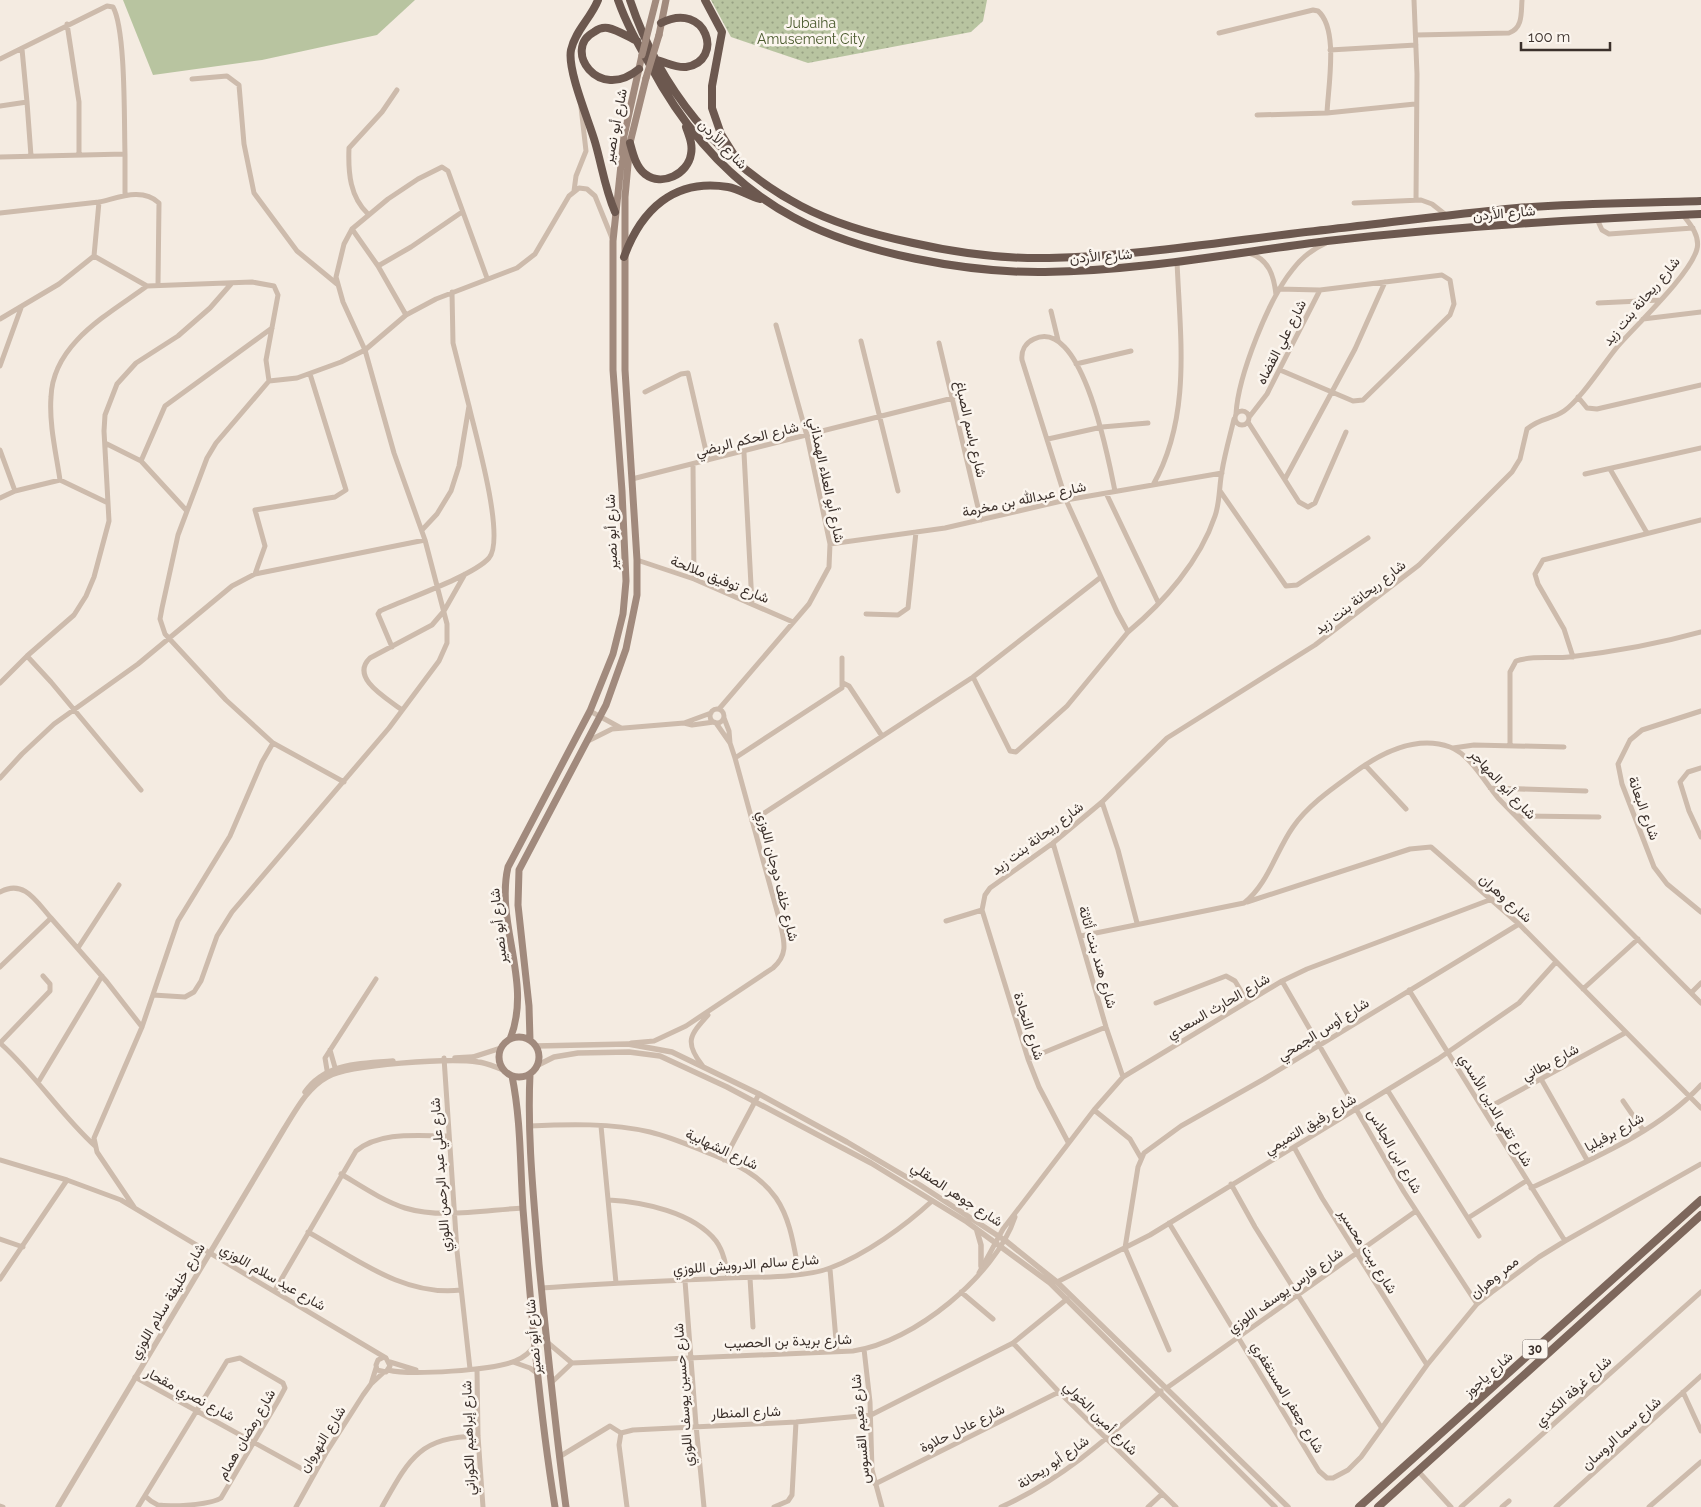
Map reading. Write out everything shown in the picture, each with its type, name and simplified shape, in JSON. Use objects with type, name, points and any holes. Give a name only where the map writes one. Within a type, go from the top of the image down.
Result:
[{"type":"highway","points":[[598,0],[591,15],[577,34],[571,52],[571,63],[595,143],[606,189],[615,212]]},
{"type":"highway","name":"شارع الأردن","points":[[618,0],[637,41],[685,123],[728,170],[767,201],[792,217],[816,228],[873,248],[946,264],[1044,272],[1124,268],[1328,241],[1597,219],[1701,214]]},
{"type":"highway","name":"شارع الأردن","points":[[630,0],[656,60],[690,114],[739,164],[784,196],[831,220],[898,240],[939,249],[1004,257],[1047,258],[1130,253],[1520,208],[1701,200]]},
{"type":"highway","points":[[705,0],[722,32],[712,86],[712,108],[721,134],[739,164]]},
{"type":"highway","points":[[656,60],[678,67],[691,65],[702,58],[708,44],[705,27],[698,17],[690,12],[676,13],[661,23]]},
{"type":"highway","points":[[637,41],[613,30],[601,28],[591,33],[586,39],[582,54],[584,62],[590,71],[608,80],[626,78],[639,69]]},
{"type":"highway","points":[[630,143],[635,160],[645,174],[655,179],[672,177],[684,169],[691,157],[691,143],[685,123]]},
{"type":"highway","points":[[624,257],[632,234],[646,214],[662,200],[679,192],[704,186],[724,187],[767,201]]},
{"type":"main road","name":"شارع أبو نصير","points":[[510,1039],[518,1008],[505,887],[508,867],[590,712],[613,654],[623,614],[626,590],[622,491],[613,370],[613,241],[624,136],[656,0]]},
{"type":"main road","name":"شارع أبو نصير","points":[[533,1043],[517,896],[519,870],[601,716],[620,666],[633,619],[637,595],[637,560],[625,370],[625,197],[630,143],[646,78],[659,36],[666,0]]},
{"type":"main road","points":[[520,1037],[533,1043],[539,1052],[538,1065],[530,1074],[518,1077],[512,1076],[504,1070],[500,1061],[502,1048],[510,1039],[520,1037]]},
{"type":"main road","name":"شارع أبو نصير","points":[[530,1074],[529,1126],[541,1288],[550,1383],[566,1507]]},
{"type":"main road","name":"شارع أبو نصير","points":[[512,1076],[518,1117],[523,1208],[538,1374],[556,1507]]},
{"type":"main road","name":"شارع ياجوز","points":[[1359,1507],[1701,1200]]},
{"type":"main road","name":"شارع ياجوز","points":[[1378,1507],[1701,1215]]},
{"type":"main road","points":[[1692,1225],[1701,1222]]},
{"type":"main road","points":[[1354,1507],[1370,1497]]},
{"type":"street","points":[[1414,0],[1416,35],[1416,200]]},
{"type":"street","points":[[1416,35],[1509,33],[1520,23],[1522,0]]},
{"type":"street","points":[[0,60],[67,24],[107,6],[111,6],[114,9],[122,69],[125,195]]},
{"type":"street","points":[[1220,33],[1312,10],[1323,15],[1328,24],[1330,50],[1327,113]]},
{"type":"street","points":[[67,24],[79,102],[79,155]]},
{"type":"street","points":[[1330,50],[1416,45]]},
{"type":"street","points":[[22,49],[31,156]]},
{"type":"street","points":[[192,80],[227,76],[239,85],[244,144],[254,193],[297,251],[337,284]]},
{"type":"street","points":[[368,214],[355,199],[351,180],[349,148],[382,112],[397,90]]},
{"type":"street","points":[[269,381],[275,382],[310,374],[365,350],[406,315],[452,292],[517,268],[530,259],[543,242],[574,191],[576,176],[586,151],[581,113],[582,100]]},
{"type":"street","points":[[0,106],[27,102]]},
{"type":"street","points":[[1257,115],[1327,113],[1415,104]]},
{"type":"street","points":[[0,157],[125,154]]},
{"type":"street","points":[[153,995],[185,997],[194,992],[201,981],[218,936],[232,912],[344,782],[402,710],[445,650],[448,634],[444,611],[425,540],[394,453],[365,350],[337,284],[337,269],[344,244],[352,229],[368,214],[418,179],[442,167],[448,171],[487,278]]},
{"type":"street","points":[[574,191],[585,188],[593,193],[613,241]]},
{"type":"street","points":[[0,212],[99,202],[125,195],[148,196],[159,203],[158,285]]},
{"type":"street","points":[[1354,204],[1427,201],[1447,216]]},
{"type":"street","points":[[0,319],[59,284],[94,256],[99,202]]},
{"type":"street","points":[[378,266],[411,247],[462,212]]},
{"type":"street","points":[[1683,215],[1693,228]]},
{"type":"street","points":[[1597,219],[1602,230],[1609,234],[1693,228]]},
{"type":"street","name":"شارع ريحانة بنت زيد","points":[[982,910],[985,895],[990,888],[1054,843],[1102,802],[1166,738],[1315,645],[1342,626],[1364,606],[1389,591],[1419,565],[1512,472],[1520,459],[1527,429],[1543,418],[1564,411],[1642,319],[1661,300],[1696,252],[1698,242],[1693,228]]},
{"type":"street","points":[[352,229],[378,266],[406,315]]},
{"type":"street","points":[[973,677],[1010,751],[1016,752],[1067,706],[1128,632],[1158,602],[1190,564],[1215,517],[1240,385],[1258,334],[1278,289],[1302,258],[1328,241]]},
{"type":"street","points":[[1247,252],[1264,260],[1270,267],[1278,289]]},
{"type":"street","points":[[94,256],[147,286]]},
{"type":"street","points":[[1153,485],[1163,469],[1178,417],[1182,370],[1177,261]]},
{"type":"street","name":"شارع علي القضاه","points":[[1249,419],[1261,404],[1280,370],[1320,290],[1442,275],[1448,278],[1452,284],[1454,304],[1450,315],[1366,398],[1353,401],[1330,393]]},
{"type":"street","points":[[1285,478],[1354,349],[1385,282]]},
{"type":"street","points":[[60,480],[50,411],[52,384],[59,366],[74,342],[147,286],[263,283],[276,288],[277,300],[266,360],[269,381],[211,449],[186,510],[175,548],[161,614],[162,627],[169,638],[220,694],[273,743],[344,782]]},
{"type":"street","points":[[0,683],[74,614],[86,596],[106,538],[110,510],[106,502],[105,415],[117,384],[136,363],[178,336],[203,314],[231,284]]},
{"type":"street","points":[[1278,289],[1320,290]]},
{"type":"street","points":[[392,647],[379,620],[378,614],[380,610],[465,574],[488,559],[496,542],[490,496],[453,343],[452,292]]},
{"type":"street","points":[[1598,303],[1661,300]]},
{"type":"street","points":[[0,366],[21,308]]},
{"type":"street","points":[[1052,311],[1058,340],[1076,364],[1102,426],[1115,491]]},
{"type":"street","points":[[1642,319],[1701,312]]},
{"type":"street","name":"شارع أبو العلاء الهمذاني","points":[[711,713],[719,709],[729,699],[809,604],[825,577],[830,561],[830,544],[807,436],[776,325]]},
{"type":"street","points":[[140,461],[165,406],[272,328]]},
{"type":"street","points":[[1058,340],[1047,337],[1036,338],[1026,344],[1022,353],[1022,360],[1066,500],[1128,632]]},
{"type":"street","points":[[861,341],[898,491]]},
{"type":"street","name":"شارع باسم الصباغ","points":[[939,343],[981,520]]},
{"type":"street","points":[[1076,364],[1131,351]]},
{"type":"street","points":[[1280,370],[1330,393]]},
{"type":"street","points":[[645,392],[680,374],[688,372],[708,460]]},
{"type":"street","points":[[255,574],[265,546],[255,510],[335,497],[346,490],[310,374]]},
{"type":"street","points":[[1578,396],[1584,406],[1598,409],[1701,386]]},
{"type":"street","name":"شارع الحكم الربضي","points":[[632,479],[953,398]]},
{"type":"street","points":[[422,530],[437,514],[451,491],[460,466],[469,406]]},
{"type":"street","points":[[1235,416],[1244,412],[1299,502],[1308,507],[1315,504],[1346,432]]},
{"type":"street","points":[[1235,416],[1241,424],[1249,419]]},
{"type":"street","points":[[1048,439],[1102,426],[1148,423]]},
{"type":"street","points":[[105,443],[140,461],[186,510]]},
{"type":"street","points":[[1585,474],[1701,448]]},
{"type":"street","points":[[0,450],[15,491]]},
{"type":"street","points":[[744,452],[752,604]]},
{"type":"street","points":[[693,464],[694,579]]},
{"type":"street","points":[[1610,469],[1646,533]]},
{"type":"street","name":"شارع عبدالله بن مخرمة","points":[[830,544],[916,532],[981,520],[1066,500],[1222,473]]},
{"type":"street","points":[[0,498],[15,491],[60,480],[106,502]]},
{"type":"street","points":[[1220,491],[1286,586],[1297,585],[1368,538]]},
{"type":"street","points":[[1106,493],[1158,602]]},
{"type":"street","points":[[1573,657],[1564,629],[1538,584],[1535,574],[1543,560],[1701,520]]},
{"type":"street","points":[[866,614],[898,615],[908,608],[916,532]]},
{"type":"street","points":[[0,778],[22,754],[73,710],[138,664],[232,586],[255,574],[425,540]]},
{"type":"street","name":"شارع توفيق ملالحة","points":[[637,560],[694,579],[793,622]]},
{"type":"street","points":[[402,710],[375,690],[364,673],[364,663],[370,658],[425,631],[444,611],[465,574]]},
{"type":"street","points":[[752,821],[973,677],[1101,577]]},
{"type":"street","points":[[1510,746],[1510,672],[1512,664],[1526,658],[1573,657],[1701,632]]},
{"type":"street","points":[[27,656],[52,682],[73,710],[111,752],[141,790]]},
{"type":"street","points":[[735,758],[838,691],[843,683],[842,658]]},
{"type":"street","points":[[843,683],[849,686],[882,736]]},
{"type":"street","name":"شارع أبو العلاء الهمذاني","points":[[724,716],[729,699]]},
{"type":"street","points":[[588,741],[606,730],[684,724],[692,726],[715,723],[724,716],[719,709]]},
{"type":"street","points":[[590,712],[622,728]]},
{"type":"street","name":"شارع البعانة","points":[[1701,712],[1642,730],[1630,740],[1618,764],[1622,784],[1654,867],[1667,884],[1701,912]]},
{"type":"street","points":[[684,724],[711,713]]},
{"type":"street","name":"شارع خلف دوجان اللوزي","points":[[711,713],[710,718],[730,743]]},
{"type":"street","name":"شارع خلف دوجان اللوزي","points":[[628,1044],[662,1038],[712,1010],[774,968],[780,962],[785,950],[780,922],[724,716]]},
{"type":"street","points":[[94,1146],[94,1138],[100,1122],[142,1027],[178,921],[230,836],[262,762],[273,743]]},
{"type":"street","name":"شارع أبو المهاجر","points":[[1244,902],[1260,886],[1285,838],[1299,818],[1365,765],[1384,754],[1411,745],[1432,744],[1452,748],[1463,756],[1516,816],[1701,1004]]},
{"type":"street","points":[[1452,748],[1474,745],[1564,747]]},
{"type":"street","points":[[1365,765],[1406,809]]},
{"type":"street","points":[[1701,768],[1688,772],[1680,782],[1685,802],[1701,837]]},
{"type":"street","points":[[1490,788],[1586,791]]},
{"type":"street","points":[[1102,802],[1118,850],[1137,923]]},
{"type":"street","points":[[1516,816],[1599,817]]},
{"type":"street","name":"شارع هند بنت أثاثة","points":[[1054,843],[1106,1027],[1123,1077]]},
{"type":"street","name":"شارع وهران","points":[[1244,902],[1424,846],[1438,852],[1519,924],[1701,1108]]},
{"type":"street","points":[[78,948],[119,885]]},
{"type":"street","points":[[0,892],[11,887],[25,890],[102,976],[142,1027]]},
{"type":"street","name":"شارع الحارث السعدي","points":[[996,1239],[1068,1142],[1123,1077],[1247,1001],[1307,969],[1492,900]]},
{"type":"street","points":[[1081,936],[1244,902]]},
{"type":"street","points":[[946,921],[982,910]]},
{"type":"street","name":"شارع النجادة","points":[[982,910],[1028,1059],[1039,1087],[1068,1142]]},
{"type":"street","points":[[0,967],[51,918]]},
{"type":"street","name":"شارع أوس الجمحي","points":[[1142,1158],[1157,1142],[1181,1126],[1519,924]]},
{"type":"street","points":[[1583,989],[1638,939]]},
{"type":"street","name":"شارع رفيق التميمي","points":[[1057,1282],[1125,1248],[1169,1223],[1388,1091],[1518,1003],[1556,962]]},
{"type":"street","points":[[43,976],[50,984],[50,991],[0,1042],[39,1081],[52,1101],[94,1146],[134,1207]]},
{"type":"street","points":[[39,1081],[102,976]]},
{"type":"street","points":[[1156,1003],[1226,976],[1235,981],[1247,1001]]},
{"type":"street","points":[[327,1074],[324,1062],[330,1050],[376,979]]},
{"type":"street","name":"شارع ابن الجلاس","points":[[1282,981],[1416,1211],[1477,1304]]},
{"type":"street","points":[[1691,993],[1701,983]]},
{"type":"street","name":"شارع تقي الدين الأسدي","points":[[1409,990],[1564,1241]]},
{"type":"street","name":"شارع خلف دوجان اللوزي","points":[[702,1065],[694,1054],[690,1039],[694,1029],[712,1010]]},
{"type":"street","points":[[1028,1059],[1106,1027]]},
{"type":"street","points":[[0,1032],[4,1038]]},
{"type":"street","name":"شارع بطاني","points":[[1484,1110],[1626,1033]]},
{"type":"street","name":"شارع جوهر الصقلي","points":[[533,1043],[628,1044],[663,1049],[702,1065],[759,1094],[890,1166],[1057,1282],[1168,1387],[1288,1507]]},
{"type":"street","name":"شارع خليفة سلام اللوزي","points":[[58,1507],[310,1084],[336,1070],[355,1064],[473,1057],[502,1048]]},
{"type":"street","points":[[330,1050],[336,1070]]},
{"type":"street","name":"شارع جوهر الصقلي","points":[[538,1065],[554,1057],[570,1054],[646,1053],[669,1059],[755,1101],[871,1163],[976,1229],[996,1239]]},
{"type":"street","name":"شارع خليفة سلام اللوزي","points":[[444,1060],[478,1062],[504,1070]]},
{"type":"street","name":"شارع علي عبد الرحمن اللوزي","points":[[444,1060],[454,1212],[470,1369]]},
{"type":"street","points":[[1541,1079],[1587,1160]]},
{"type":"street","name":"شارع برفيليا","points":[[1531,1188],[1643,1130],[1691,1096],[1701,1085]]},
{"type":"street","points":[[1388,1091],[1479,1236]]},
{"type":"street","points":[[724,1160],[759,1094]]},
{"type":"street","points":[[1623,1100],[1643,1130]]},
{"type":"street","points":[[1094,1110],[1130,1139],[1142,1158],[1125,1248],[1169,1350]]},
{"type":"street","name":"شارع الشهابية","points":[[529,1126],[565,1124],[651,1132],[724,1160],[756,1176],[776,1198],[786,1218],[799,1273]]},
{"type":"street","points":[[601,1126],[616,1283]]},
{"type":"street","points":[[275,1290],[341,1174],[356,1152],[375,1140],[448,1136]]},
{"type":"street","name":"شارع بيت محسير","points":[[1294,1147],[1322,1198],[1427,1365]]},
{"type":"street","name":"شارع عيد سلام اللوزي","points":[[0,1160],[92,1188],[134,1207],[275,1290],[390,1362]]},
{"type":"street","name":"ممر وهران","points":[[1327,1478],[1339,1477],[1361,1457],[1381,1426],[1427,1365],[1477,1304],[1512,1275],[1564,1241],[1701,1164]]},
{"type":"street","points":[[341,1174],[404,1208],[422,1212],[523,1208]]},
{"type":"street","points":[[0,1279],[67,1180]]},
{"type":"street","points":[[1468,1218],[1526,1181]]},
{"type":"street","points":[[1231,1184],[1381,1426]]},
{"type":"street","points":[[609,1200],[661,1208],[704,1230],[720,1249],[728,1278]]},
{"type":"street","name":"شارع سالم الدرويش اللوزي","points":[[541,1288],[750,1278],[830,1269],[891,1234],[932,1201]]},
{"type":"street","name":"شارع فارس يوسف اللوزي","points":[[1168,1387],[1238,1336],[1299,1296],[1416,1211]]},
{"type":"street","name":"شارع الحارث السعدي","points":[[1004,1244],[1016,1214]]},
{"type":"street","name":"شارع جعفر المستغفري","points":[[1169,1223],[1319,1471],[1327,1478]]},
{"type":"street","points":[[976,1229],[982,1245],[980,1269]]},
{"type":"street","points":[[308,1232],[398,1282],[429,1290],[462,1290]]},
{"type":"street","points":[[0,1239],[23,1247]]},
{"type":"street","name":"شارع بريدة بن الحصيب","points":[[980,1269],[996,1239]]},
{"type":"street","name":"شارع جوهر الصقلي","points":[[1004,1244],[1067,1299],[1275,1507]]},
{"type":"street","name":"شارع بريدة بن الحصيب","points":[[572,1363],[692,1356],[837,1352],[864,1349],[896,1336],[926,1320],[961,1292],[1004,1244]]},
{"type":"street","points":[[830,1269],[837,1352]]},
{"type":"street","points":[[750,1278],[753,1327]]},
{"type":"street","name":"شارع حسين يوسف اللوزي","points":[[685,1281],[704,1507]]},
{"type":"street","points":[[961,1292],[993,1319]]},
{"type":"street","name":"شارع غرفة الكندي","points":[[1461,1507],[1701,1292]]},
{"type":"street","points":[[871,1415],[1013,1343],[1067,1299]]},
{"type":"street","points":[[547,1342],[572,1363],[550,1383]]},
{"type":"street","name":"شارع أمين الخولي","points":[[1013,1343],[1058,1392],[1176,1507]]},
{"type":"street","points":[[384,1357],[376,1365],[386,1371],[477,1369],[513,1362],[526,1356],[536,1344]]},
{"type":"street","name":"شارع عيد سلام اللوزي","points":[[368,1348],[376,1365]]},
{"type":"street","name":"شارع نعيم القسوس","points":[[864,1349],[871,1415],[871,1452],[875,1484],[882,1507]]},
{"type":"street","name":"شارع رمضان همام","points":[[145,1496],[151,1501],[162,1505],[204,1503],[221,1498],[283,1392],[284,1386],[282,1382],[240,1358],[227,1361],[196,1412]]},
{"type":"street","points":[[386,1371],[390,1362],[418,1371]]},
{"type":"street","points":[[513,1362],[530,1368],[538,1374]]},
{"type":"street","name":"شارع النهروان","points":[[371,1384],[376,1365]]},
{"type":"street","name":"شارع إبراهيم الكوراني","points":[[477,1369],[478,1436],[483,1507]]},
{"type":"street","name":"شارع النهروان","points":[[296,1507],[313,1475],[371,1384],[386,1371]]},
{"type":"street","name":"شارع سما الروسان","points":[[1556,1507],[1701,1376]]},
{"type":"street","name":"شارع نصري مقحار","points":[[135,1377],[196,1412],[255,1441],[313,1475]]},
{"type":"street","name":"شارع أبو ريحانة","points":[[1001,1507],[1044,1485],[1106,1439],[1161,1391]]},
{"type":"street","name":"شارع عادل حلاوة","points":[[875,1484],[1058,1392]]},
{"type":"street","points":[[1683,1392],[1701,1431]]},
{"type":"street","points":[[138,1507],[196,1412]]},
{"type":"street","name":"شارع المنطار","points":[[559,1457],[610,1426],[621,1433],[633,1430],[696,1425],[796,1422],[871,1415]]},
{"type":"street","name":"شارع المنطار","points":[[774,1507],[788,1501],[792,1495],[796,1422]]},
{"type":"street","points":[[621,1433],[619,1445],[626,1507]]},
{"type":"street","points":[[382,1507],[406,1466],[425,1447],[451,1437],[478,1436]]},
{"type":"street","points":[[1649,1507],[1701,1462]]},
{"type":"street","points":[[1418,1471],[1451,1507]]},
{"type":"street","points":[[1148,1507],[1162,1494]]},
{"type":"street","points":[[1468,1501],[1471,1507]]},
{"type":"street","points":[[1502,1507],[1509,1501]]},
{"type":"green space","points":[[123,0],[415,0],[377,35],[262,60],[153,75]]},
{"type":"green space","name":"Jubaiha Amusement City","points":[[711,0],[987,0],[983,21],[971,32],[808,63],[731,37]]}]
